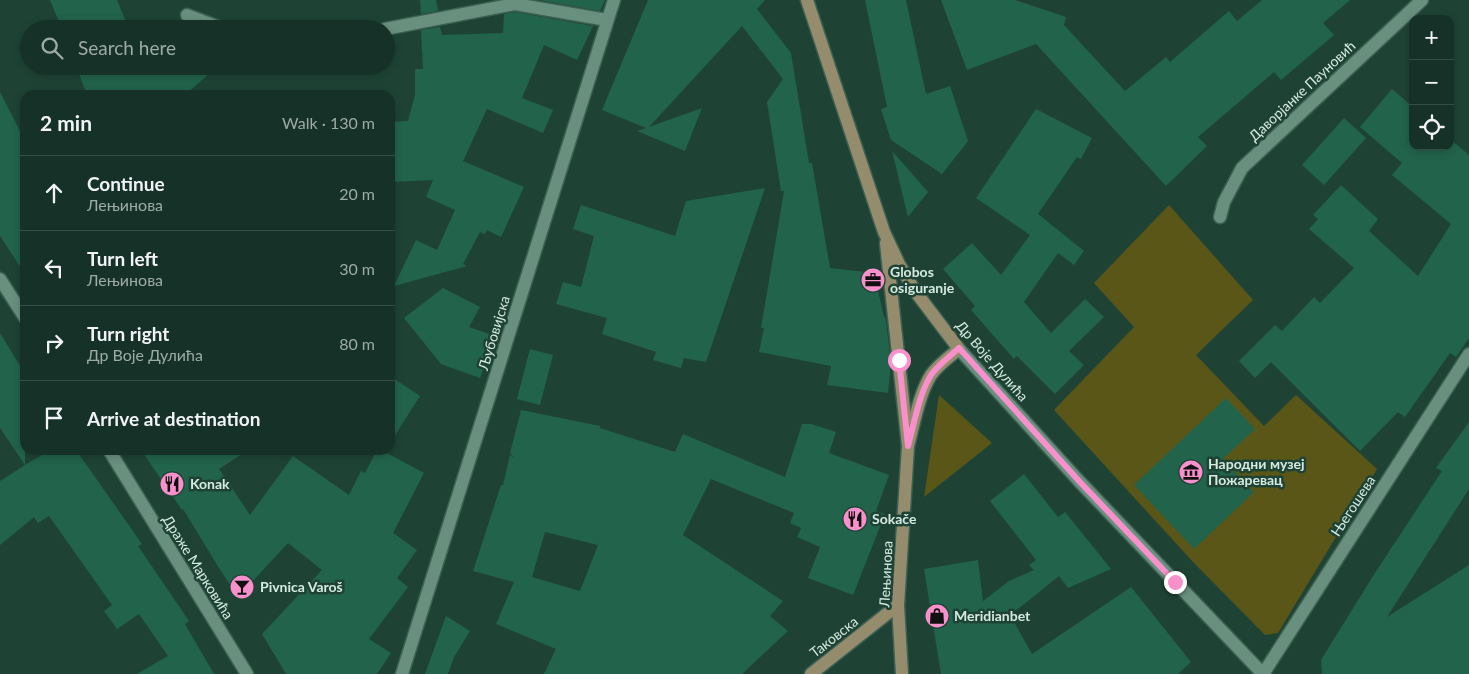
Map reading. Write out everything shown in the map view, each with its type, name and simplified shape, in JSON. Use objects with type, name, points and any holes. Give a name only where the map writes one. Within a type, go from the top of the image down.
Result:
[{"type":"main road","name":"Др Воје Дулића","points":[[807,0],[884,232],[899,264],[915,291],[959,348]]},
{"type":"main road","name":"Лењинова","points":[[884,232],[908,446],[898,605],[902,674]]},
{"type":"main road","name":"Лењинова","points":[[908,446],[925,386],[932,374],[959,348]]},
{"type":"main road","name":"Таковска","points":[[811,674],[898,605]]},
{"type":"street","name":"Љубовијска","points":[[402,674],[614,0]]},
{"type":"street","name":"Даворјанке Пауновић","points":[[1220,217],[1224,202],[1242,168],[1422,0]]},
{"type":"street","points":[[395,27],[515,4],[608,20]]},
{"type":"street","points":[[187,15],[200,20]]},
{"type":"street","points":[[0,279],[20,310]]},
{"type":"street","name":"Др Воје Дулића","points":[[959,348],[1086,488],[1263,674]]},
{"type":"street","name":"Његошева","points":[[1263,674],[1469,354]]},
{"type":"street","name":"Драже Марковића","points":[[112,455],[248,674]]},
{"type":"shaded area","points":[[1169,205],[1253,300],[1196,355],[1264,426],[1296,395],[1377,469],[1278,633],[1265,635],[1194,563],[1054,410],[1134,327],[1094,283]]},
{"type":"shaded area","points":[[939,395],[992,443],[924,497]]},
{"type":"building","points":[[50,0],[117,0],[125,20],[58,20]]},
{"type":"building","points":[[420,0],[436,0],[438,11],[421,14]]},
{"type":"building","points":[[539,0],[605,0],[600,11]]},
{"type":"building","points":[[648,0],[765,0],[757,9],[791,53],[809,163],[812,163],[830,268],[874,273],[886,321],[891,364],[888,393],[827,385],[831,366],[759,352],[764,328],[761,328],[784,191],[781,191],[767,102],[783,79],[742,26],[649,127],[702,108],[685,151],[637,131],[646,128],[602,110]]},
{"type":"building","points":[[865,0],[906,0],[926,94],[950,86],[968,141],[942,174],[891,140],[881,109],[887,107]]},
{"type":"building","points":[[941,0],[1015,0],[1066,17],[1064,25],[1125,91],[1166,57],[1170,62],[1229,11],[1237,21],[1262,0],[1350,0],[1323,23],[1334,35],[1281,80],[1274,72],[1198,137],[1207,146],[1166,186],[1036,44],[967,70]]},
{"type":"building","points":[[515,12],[593,26],[577,60],[544,45],[522,98],[553,110],[543,133],[487,109],[463,161],[524,187],[501,237],[487,230],[485,234],[480,232],[463,264],[467,266],[395,286],[416,240],[437,250],[455,210],[426,197],[433,180],[395,182],[395,122],[408,121],[415,95],[415,69],[423,69],[421,30],[440,27],[442,35],[503,33],[504,14]]},
{"type":"building","points":[[79,75],[208,75],[191,90],[85,90]]},
{"type":"building","points":[[1392,89],[1409,104],[1409,150],[1454,150],[1454,142],[1469,155],[1469,338],[1456,357],[1450,353],[1405,417],[1398,412],[1360,451],[1271,362],[1255,378],[1239,361],[1275,325],[1282,331],[1314,297],[1320,303],[1354,268],[1309,229],[1318,219],[1313,215],[1341,185],[1378,219],[1369,231],[1418,276],[1451,224],[1392,175],[1402,163],[1360,127]]},
{"type":"building","points":[[0,92],[20,131],[20,266],[0,236]]},
{"type":"building","points":[[1036,109],[1092,138],[1081,159],[1077,157],[1038,214],[1084,251],[1074,265],[1058,253],[1024,302],[1051,333],[1085,299],[1104,317],[1069,351],[1084,365],[1055,394],[1017,356],[1014,359],[971,310],[975,306],[943,269],[972,243],[1001,275],[1030,235],[976,198]]},
{"type":"building","points":[[1344,118],[1366,138],[1324,185],[1302,165]]},
{"type":"building","points":[[892,151],[928,192],[908,217]]},
{"type":"building","points":[[765,188],[706,362],[684,358],[681,368],[653,360],[656,352],[602,334],[607,318],[556,304],[563,282],[581,287],[594,236],[573,229],[581,205],[675,236],[686,201]]},
{"type":"building","points":[[443,288],[480,307],[469,327],[495,336],[480,378],[441,364],[404,318]]},
{"type":"building","points":[[0,333],[20,366],[20,455],[25,455],[25,465],[0,428]]},
{"type":"building","points":[[530,349],[553,355],[540,405],[517,399]]},
{"type":"building","points":[[395,379],[420,396],[395,435]]},
{"type":"building","name":"Народни музеј Пожаревац","points":[[1226,398],[1255,429],[1223,459],[1254,492],[1194,549],[1134,485]]},
{"type":"building","points":[[521,410],[600,426],[600,428],[675,452],[683,434],[785,477],[802,424],[811,424],[836,432],[829,453],[889,475],[876,511],[885,514],[853,595],[808,578],[820,547],[797,537],[801,528],[790,523],[794,513],[711,479],[683,535],[783,601],[770,616],[788,631],[742,674],[544,674],[556,649],[496,624],[514,582],[473,571],[501,485],[503,485],[510,455],[514,458],[510,453]],"holes":[[[545,532],[598,545],[580,591],[532,577]]]},
{"type":"building","points":[[1469,422],[1469,489],[1387,617],[1469,565],[1469,674],[1322,674],[1321,660],[1442,471],[1436,468]]},
{"type":"building","points":[[42,455],[80,455],[142,544],[138,546],[189,621],[185,624],[214,674],[137,674],[168,656],[139,614],[117,629],[104,611],[112,605],[49,516],[38,523],[34,517],[0,545],[0,481]]},
{"type":"building","points":[[144,455],[240,455],[219,469],[250,515],[293,456],[349,495],[361,471],[365,473],[374,455],[390,455],[424,473],[393,533],[417,550],[397,578],[408,587],[369,639],[391,653],[377,674],[286,674],[262,634],[322,570],[288,543],[238,597]]},
{"type":"building","points":[[1024,474],[1058,517],[1065,512],[1111,569],[1068,588],[1059,576],[1018,609],[1009,613],[1032,654],[1131,587],[1191,662],[1178,674],[941,674],[924,569],[978,560],[983,601],[1009,581],[1034,570],[1029,565],[1036,560],[990,501]]},
{"type":"building","points":[[446,616],[470,631],[454,657],[448,674],[425,674]]},
{"type":"place","name":"Globos osiguranje","points":[[873,280]]},
{"type":"place","name":"Народни музеј Пожаревац","points":[[1191,472]]},
{"type":"place","name":"Konak","points":[[172,484]]},
{"type":"place","name":"Sokače","points":[[855,519]]},
{"type":"place","name":"Pivnica Varoš","points":[[242,587]]},
{"type":"place","name":"Meridianbet","points":[[937,616]]},
{"type":"route","points":[[899,360],[908,446],[925,386],[932,374],[959,348],[1079,481],[1175,582]]}]
